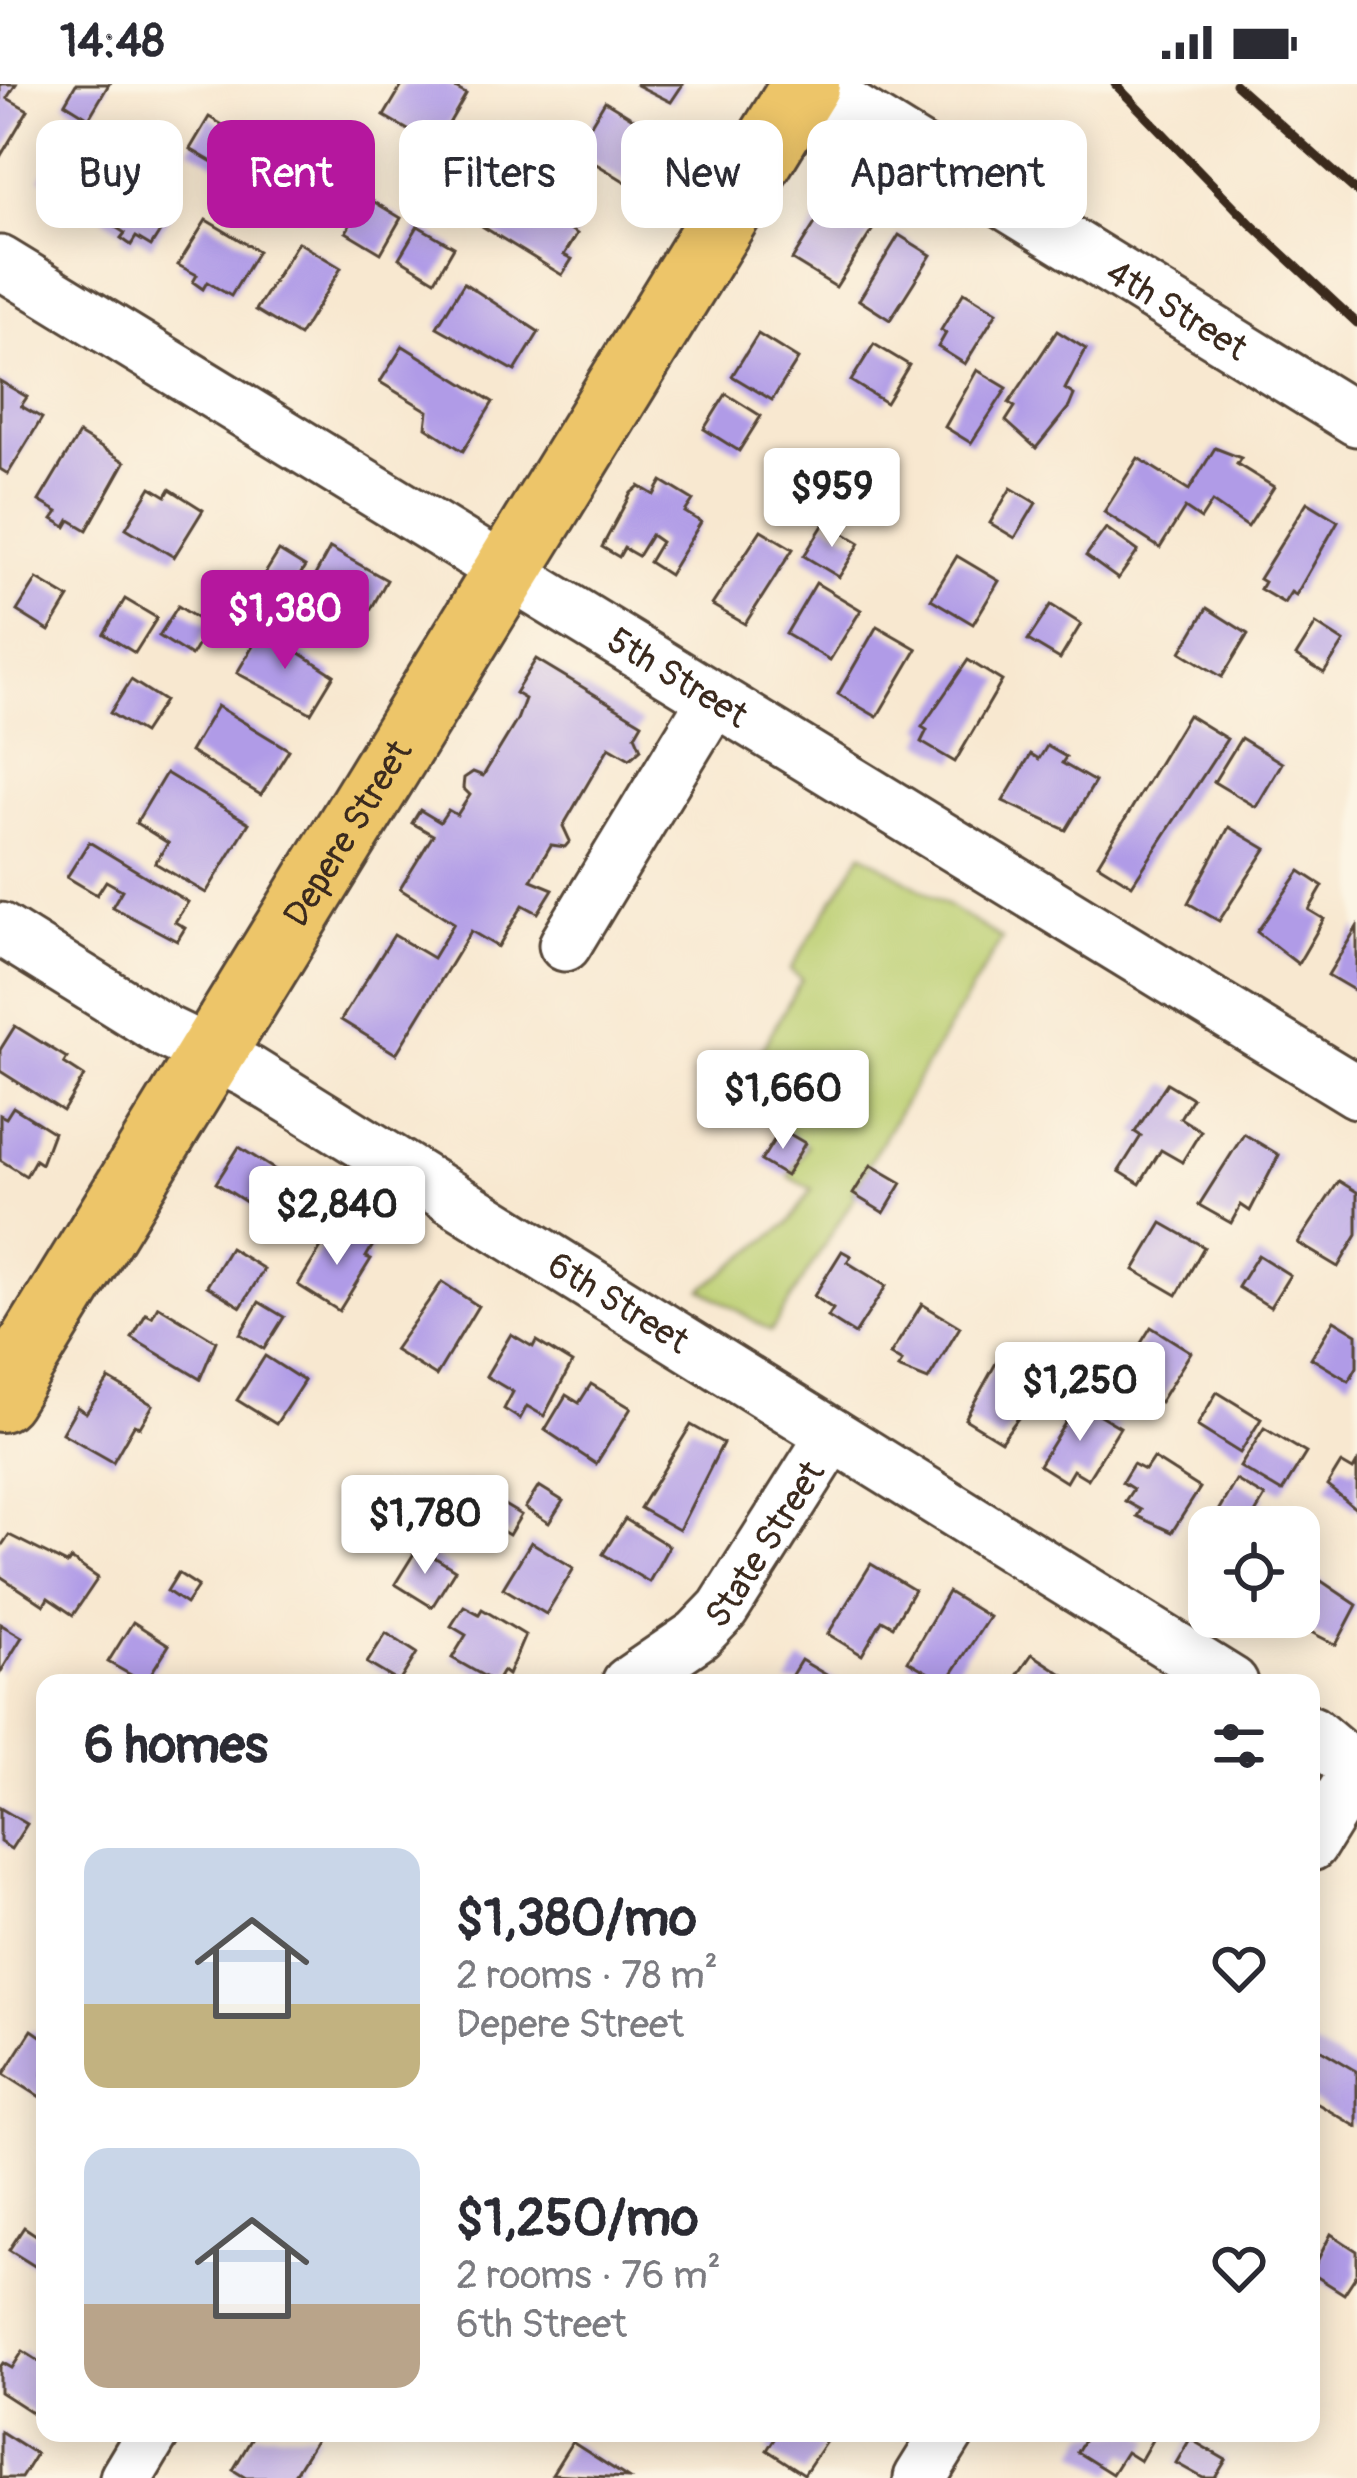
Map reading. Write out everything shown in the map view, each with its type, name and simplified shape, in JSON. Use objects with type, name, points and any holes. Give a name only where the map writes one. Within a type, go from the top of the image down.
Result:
[{"type":"main road","name":"Depere Street","points":[[0,1398],[809,84]]},
{"type":"street","name":"4th Street","points":[[809,84],[1357,420]]},
{"type":"street","name":"5th Street","points":[[0,262],[1357,1091]]},
{"type":"street","points":[[565,945],[715,699]]},
{"type":"street","name":"6th Street","points":[[0,929],[166,1032],[214,1054],[1218,1674]]},
{"type":"street","name":"State Street","points":[[641,1674],[698,1635],[723,1609],[833,1435]]},
{"type":"street","points":[[1320,1740],[1357,1771],[1320,1831]]},
{"type":"street","points":[[126,2478],[148,2442]]},
{"type":"street","points":[[920,2478],[942,2442]]},
{"type":"green space","points":[[862,853],[1002,939],[870,1161],[852,1193],[855,1196],[771,1331],[702,1289],[789,1223],[812,1189],[789,1177],[807,1146],[734,1098],[802,979],[790,970]]},
{"type":"building","points":[[0,84],[16,84],[7,98],[28,110],[0,157]]},
{"type":"building","points":[[76,84],[109,84],[89,118],[65,103]]},
{"type":"building","points":[[403,84],[448,84],[466,94],[451,120],[399,120],[399,125],[384,116]]},
{"type":"building","points":[[635,84],[683,84],[671,102]]},
{"type":"building","points":[[605,101],[636,120],[621,120],[621,179],[597,164],[594,120]]},
{"type":"building","points":[[207,120],[207,159],[190,149]]},
{"type":"building","points":[[375,202],[399,217],[381,253],[346,232],[348,228],[375,228]]},
{"type":"building","points":[[206,220],[207,228],[219,228],[258,251],[231,296],[207,282],[203,289],[193,282],[197,275],[178,265]]},
{"type":"building","points":[[117,228],[162,228],[151,246],[136,237],[131,245],[121,238],[125,233]]},
{"type":"building","points":[[417,228],[454,247],[435,280],[399,258]]},
{"type":"building","points":[[485,228],[568,228],[577,234],[564,255],[572,259],[562,275]]},
{"type":"building","points":[[812,228],[874,228],[836,287],[792,260]]},
{"type":"building","points":[[899,235],[931,255],[890,320],[859,300]]},
{"type":"building","points":[[298,242],[341,268],[299,336],[256,310]]},
{"type":"building","points":[[464,283],[539,332],[515,371],[437,327]]},
{"type":"building","points":[[964,292],[997,312],[965,364],[938,347],[946,333],[941,330]]},
{"type":"building","points":[[1057,331],[1086,349],[1065,389],[1074,395],[1069,407],[1036,448],[1006,421],[1015,407],[1009,403]]},
{"type":"building","points":[[758,334],[798,359],[772,400],[732,376]]},
{"type":"building","points":[[874,344],[909,365],[886,403],[851,381]]},
{"type":"building","points":[[403,346],[493,402],[463,451],[426,427],[428,411],[380,382]]},
{"type":"building","points":[[977,370],[1007,388],[971,443],[945,427]]},
{"type":"building","points":[[0,381],[27,397],[21,406],[42,418],[8,474],[0,469]]},
{"type":"building","points":[[726,394],[761,416],[739,451],[704,429]]},
{"type":"building","points":[[79,434],[125,462],[87,530],[70,520],[66,527],[53,519],[58,512],[39,501]]},
{"type":"building","points":[[1215,448],[1241,458],[1237,464],[1274,487],[1248,527],[1212,502],[1201,519],[1185,508],[1160,548],[1104,512],[1138,458],[1189,490]]},
{"type":"building","points":[[662,481],[693,500],[685,512],[701,522],[669,575],[649,562],[661,542],[651,535],[638,556],[624,548],[619,557],[602,547],[631,493],[639,486],[654,495]]},
{"type":"building","points":[[151,487],[166,496],[170,489],[203,510],[174,557],[126,528]]},
{"type":"building","points":[[1011,488],[1036,503],[1015,538],[990,523]]},
{"type":"building","points":[[1307,502],[1338,521],[1296,595],[1291,592],[1284,603],[1260,589],[1264,582],[1259,579]]},
{"type":"building","points":[[825,522],[860,543],[839,577],[804,556]]},
{"type":"building","points":[[1106,528],[1138,551],[1118,579],[1086,556]]},
{"type":"building","points":[[761,530],[793,549],[745,624],[712,605]]},
{"type":"building","points":[[330,548],[387,580],[359,631],[302,599]]},
{"type":"building","points":[[279,551],[305,567],[287,596],[261,580]]},
{"type":"building","points":[[957,556],[999,581],[973,624],[931,599]]},
{"type":"building","points":[[37,579],[69,598],[49,631],[17,611]]},
{"type":"building","points":[[816,583],[861,610],[830,660],[786,634]]},
{"type":"building","points":[[125,599],[157,618],[135,653],[104,634]]},
{"type":"building","points":[[1051,605],[1081,624],[1060,659],[1028,640]]},
{"type":"building","points":[[178,606],[209,626],[191,656],[159,636]]},
{"type":"building","points":[[1207,608],[1248,634],[1222,677],[1181,652]]},
{"type":"building","points":[[1316,624],[1344,642],[1324,673],[1296,656]]},
{"type":"building","points":[[877,626],[917,649],[877,717],[838,694]]},
{"type":"building","points":[[263,629],[334,675],[311,713],[237,673]]},
{"type":"building","points":[[536,659],[642,723],[635,735],[641,749],[630,759],[609,747],[563,826],[570,841],[565,847],[551,845],[531,880],[553,889],[538,913],[523,905],[498,947],[471,931],[396,1054],[341,1020],[394,935],[433,958],[454,923],[400,889],[433,835],[412,823],[420,810],[440,822],[448,810],[457,815],[470,795],[463,788],[464,778],[473,772],[483,776],[517,720],[525,699],[515,693]]},
{"type":"building","points":[[968,660],[1002,681],[955,762],[921,742],[927,730],[922,727]]},
{"type":"building","points":[[131,680],[164,701],[143,733],[110,713]]},
{"type":"building","points":[[217,706],[289,750],[261,795],[190,752]]},
{"type":"building","points":[[1188,715],[1227,739],[1132,885],[1098,864]]},
{"type":"building","points":[[1241,738],[1282,763],[1256,807],[1214,782]]},
{"type":"building","points":[[1047,746],[1066,757],[1062,763],[1095,782],[1066,830],[1003,801],[1031,754],[1039,759]]},
{"type":"building","points":[[166,773],[249,823],[206,893],[155,863],[168,843],[136,823]]},
{"type":"building","points":[[1229,827],[1266,849],[1219,921],[1188,903]]},
{"type":"building","points":[[89,842],[188,902],[175,922],[185,928],[177,941],[112,907],[122,890],[106,881],[97,895],[67,877]]},
{"type":"building","points":[[1300,871],[1323,886],[1309,910],[1324,919],[1298,964],[1257,932]]},
{"type":"building","points":[[1357,927],[1357,992],[1328,975]]},
{"type":"building","points":[[15,1026],[67,1058],[64,1063],[84,1076],[63,1111],[0,1071],[0,1050]]},
{"type":"building","points":[[1167,1083],[1192,1098],[1180,1118],[1201,1131],[1182,1162],[1161,1150],[1140,1184],[1119,1171],[1141,1136],[1135,1132]]},
{"type":"building","points":[[13,1107],[53,1132],[41,1164],[35,1160],[26,1176],[0,1160],[0,1115],[6,1118]]},
{"type":"building","points":[[781,1129],[805,1143],[786,1176],[761,1161]]},
{"type":"building","points":[[1244,1134],[1279,1155],[1250,1211],[1241,1205],[1231,1223],[1199,1205]]},
{"type":"building","points":[[239,1147],[310,1192],[287,1228],[216,1183]]},
{"type":"building","points":[[871,1165],[902,1183],[884,1213],[853,1194]]},
{"type":"building","points":[[1339,1181],[1357,1192],[1357,1235],[1338,1267],[1298,1243]]},
{"type":"building","points":[[1162,1223],[1204,1247],[1177,1295],[1134,1270]]},
{"type":"building","points":[[341,1225],[373,1245],[366,1257],[371,1259],[339,1311],[298,1285],[330,1233],[334,1236]]},
{"type":"building","points":[[230,1248],[264,1269],[241,1307],[207,1286]]},
{"type":"building","points":[[842,1251],[851,1256],[847,1262],[886,1286],[855,1334],[828,1317],[833,1309],[814,1296]]},
{"type":"building","points":[[1258,1255],[1290,1275],[1270,1307],[1238,1287]]},
{"type":"building","points":[[442,1282],[478,1306],[436,1376],[394,1350]]},
{"type":"building","points":[[259,1302],[284,1317],[264,1349],[240,1334]]},
{"type":"building","points":[[922,1304],[960,1327],[928,1380],[898,1368],[902,1362],[890,1355]]},
{"type":"building","points":[[158,1306],[216,1341],[200,1379],[132,1338],[146,1314],[152,1317]]},
{"type":"building","points":[[1334,1320],[1357,1334],[1357,1367],[1349,1381],[1311,1358]]},
{"type":"building","points":[[1151,1327],[1191,1352],[1160,1402],[1120,1377]]},
{"type":"building","points":[[511,1334],[533,1347],[536,1341],[572,1363],[544,1416],[527,1406],[520,1419],[504,1409],[513,1392],[486,1376]]},
{"type":"building","points":[[1001,1354],[1043,1380],[1054,1364],[1072,1376],[1051,1408],[1033,1398],[1001,1441],[965,1419]]},
{"type":"building","points":[[265,1356],[304,1381],[276,1424],[237,1400]]},
{"type":"building","points":[[109,1379],[153,1405],[140,1427],[134,1425],[113,1462],[62,1433],[77,1407],[86,1413]]},
{"type":"building","points":[[591,1384],[631,1408],[596,1464],[545,1430],[566,1395],[579,1403]]},
{"type":"building","points":[[1217,1392],[1261,1419],[1240,1453],[1197,1426]]},
{"type":"building","points":[[1078,1402],[1120,1427],[1088,1479],[1073,1470],[1066,1482],[1039,1465]]},
{"type":"building","points":[[691,1425],[723,1443],[679,1530],[640,1508]]},
{"type":"building","points":[[1264,1428],[1306,1453],[1282,1492],[1240,1467]]},
{"type":"building","points":[[1153,1458],[1200,1488],[1172,1532],[1137,1516],[1141,1510],[1125,1501],[1133,1489],[1122,1482],[1133,1464],[1145,1470]]},
{"type":"building","points":[[1341,1463],[1353,1470],[1357,1463],[1357,1510],[1327,1486]]},
{"type":"building","points":[[1236,1480],[1265,1497],[1260,1506],[1221,1506]]},
{"type":"building","points":[[466,1482],[521,1515],[509,1535],[453,1502]]},
{"type":"building","points":[[539,1486],[563,1501],[549,1523],[525,1508]]},
{"type":"building","points":[[625,1519],[669,1546],[649,1582],[603,1554]]},
{"type":"building","points":[[9,1535],[67,1564],[71,1559],[98,1578],[73,1615],[48,1598],[44,1605],[0,1576],[0,1548]]},
{"type":"building","points":[[531,1542],[574,1568],[546,1614],[503,1588]]},
{"type":"building","points":[[418,1547],[455,1570],[432,1607],[395,1584]]},
{"type":"building","points":[[871,1564],[914,1590],[893,1626],[882,1620],[862,1655],[828,1634]]},
{"type":"building","points":[[178,1573],[198,1586],[186,1604],[167,1591]]},
{"type":"building","points":[[1320,1580],[1357,1605],[1336,1645],[1320,1637]]},
{"type":"building","points":[[948,1592],[989,1617],[952,1674],[930,1674],[908,1661]]},
{"type":"building","points":[[464,1606],[479,1614],[482,1609],[525,1635],[508,1674],[480,1674],[452,1658],[466,1635],[451,1626]]},
{"type":"building","points":[[133,1622],[169,1645],[151,1674],[129,1674],[108,1662]]},
{"type":"building","points":[[0,1624],[22,1637],[0,1673]]},
{"type":"building","points":[[386,1633],[417,1653],[404,1674],[386,1674],[367,1663]]},
{"type":"building","points":[[1032,1654],[1062,1674],[1018,1674]]},
{"type":"building","points":[[801,1660],[825,1674],[792,1674]]},
{"type":"building","points":[[0,1808],[27,1824],[11,1849],[0,1842]]},
{"type":"building","points":[[32,2030],[36,2033],[36,2094],[4,2074]]},
{"type":"building","points":[[1320,2049],[1357,2071],[1357,2127],[1320,2105]]},
{"type":"building","points":[[24,2227],[36,2235],[36,2267],[9,2250]]},
{"type":"building","points":[[1331,2234],[1357,2251],[1357,2274],[1344,2294],[1320,2279],[1320,2255]]},
{"type":"building","points":[[23,2351],[36,2359],[36,2415],[0,2392],[0,2367],[3,2363],[12,2368]]},
{"type":"building","points":[[0,2431],[36,2454],[21,2478],[0,2478]]},
{"type":"building","points":[[250,2442],[314,2442],[292,2478],[246,2478],[233,2470]]},
{"type":"building","points":[[572,2442],[628,2478],[552,2474]]},
{"type":"building","points":[[772,2442],[826,2442],[804,2474],[767,2450]]},
{"type":"building","points":[[1083,2442],[1151,2442],[1140,2461],[1126,2452],[1112,2474],[1077,2452]]},
{"type":"building","points":[[1188,2442],[1226,2460],[1215,2478],[1203,2478],[1176,2463]]},
{"type":"railway","points":[[1115,84],[1251,224],[1357,323]]},
{"type":"railway","points":[[1235,84],[1357,192]]}]
